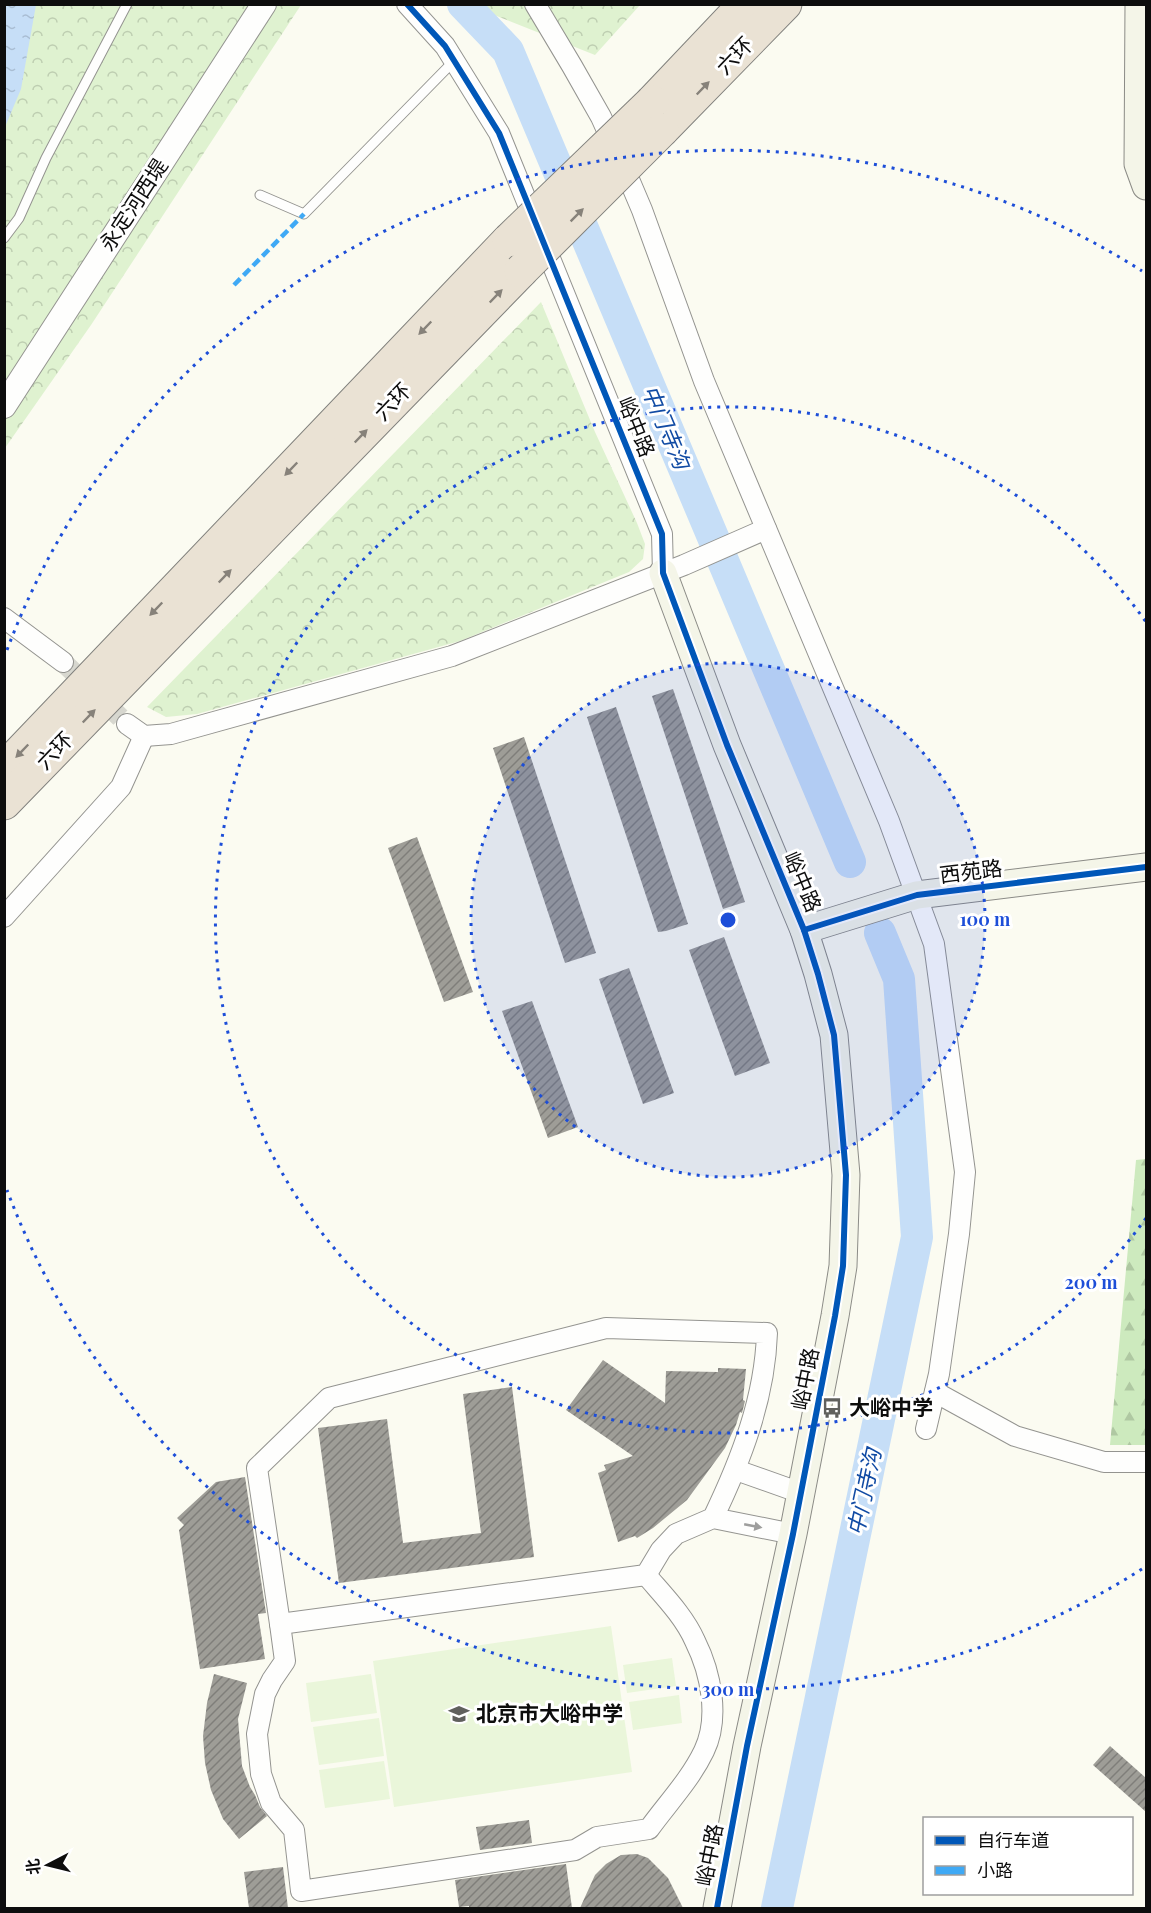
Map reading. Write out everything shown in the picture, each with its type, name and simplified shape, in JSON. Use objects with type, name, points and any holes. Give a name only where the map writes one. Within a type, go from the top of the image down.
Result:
[{"type":"highway","name":"六环","points":[[4,803],[521,271],[657,116],[745,4]]},
{"type":"highway","name":"六环","points":[[4,769],[509,240],[657,116],[785,4]]},
{"type":"main road","points":[[1139,4],[1138,164],[1146,186]]},
{"type":"main road","name":"峪中路","points":[[674,569],[727,745],[804,930],[818,974],[834,1035],[846,1175],[843,1266],[835,1316],[793,1534],[747,1746],[717,1908]]},
{"type":"main road","name":"西苑路","points":[[804,930],[917,896],[1146,867]]},
{"type":"street","name":"永定河西堤","points":[[4,406],[264,4]]},
{"type":"street","name":"峪中路","points":[[406,4],[445,46],[499,133],[662,534],[674,569]]},
{"type":"street","points":[[535,4],[601,117],[642,210],[704,381],[889,821],[934,944],[965,1172],[959,1234],[939,1374],[926,1429]]},
{"type":"street","points":[[127,724],[144,736],[171,734],[452,656],[674,569],[766,529]]},
{"type":"street","points":[[4,618],[63,662]]},
{"type":"street","points":[[4,917],[121,788],[144,736]]},
{"type":"street","points":[[646,1575],[671,1605],[695,1640],[708,1676],[712,1724],[705,1750],[688,1778],[648,1829],[597,1837],[575,1850],[301,1891],[294,1830],[271,1803],[261,1774],[257,1734],[265,1694],[285,1660],[257,1468],[329,1398],[606,1328],[767,1332],[767,1346],[755,1413],[736,1470],[713,1518]]},
{"type":"street","points":[[935,1392],[1015,1436],[1104,1462],[1146,1462]]},
{"type":"street","points":[[736,1470],[801,1493]]},
{"type":"street","points":[[646,1575],[661,1550],[676,1534],[713,1518],[793,1534]]},
{"type":"street","points":[[280,1624],[646,1575]]},
{"type":"lane","points":[[4,238],[19,218],[46,158],[127,4]]},
{"type":"lane","points":[[260,195],[304,214],[454,61]]},
{"type":"green space","points":[[5,5],[301,5],[91,325],[5,448]]},
{"type":"green space","points":[[469,5],[640,5],[595,55]]},
{"type":"green space","points":[[541,302],[595,432],[637,523],[645,544],[643,559],[629,572],[460,641],[197,714],[166,717],[147,707]]},
{"type":"green space","points":[[1146,1159],[1146,1445],[1110,1445],[1136,1160]]},
{"type":"green space","points":[[611,1626],[632,1772],[394,1807],[373,1661]]},
{"type":"green space","points":[[672,1658],[676,1686],[627,1693],[623,1665]]},
{"type":"green space","points":[[371,1674],[377,1713],[311,1722],[306,1683]]},
{"type":"green space","points":[[679,1695],[682,1723],[633,1730],[629,1702]]},
{"type":"green space","points":[[379,1718],[384,1756],[319,1765],[313,1727]]},
{"type":"green space","points":[[384,1761],[390,1799],[325,1808],[319,1770]]},
{"type":"water","points":[[6,5],[36,5],[21,89],[5,127]]},
{"type":"building","points":[[673,689],[745,902],[723,909],[652,696]]},
{"type":"building","points":[[616,707],[688,924],[666,931],[658,932],[587,717]]},
{"type":"building","points":[[524,737],[596,953],[565,963],[493,748]]},
{"type":"building","points":[[417,837],[473,992],[444,1002],[388,848]]},
{"type":"building","points":[[724,937],[770,1063],[735,1076],[689,950]]},
{"type":"building","points":[[629,968],[674,1093],[643,1104],[599,979]]},
{"type":"building","points":[[532,1001],[578,1127],[548,1138],[502,1011]]},
{"type":"building","points":[[603,1360],[665,1403],[666,1371],[718,1372],[718,1368],[746,1369],[743,1400],[745,1401],[742,1413],[740,1412],[725,1448],[687,1500],[637,1538],[635,1536],[618,1542],[598,1473],[606,1470],[604,1465],[633,1456],[566,1410]]},
{"type":"building","points":[[512,1387],[534,1557],[339,1583],[318,1428],[387,1419],[403,1543],[481,1533],[463,1394]]},
{"type":"building","points":[[245,1477],[266,1613],[258,1614],[265,1659],[200,1669],[179,1530],[184,1525],[177,1518],[216,1482]]},
{"type":"building","points":[[214,1674],[247,1683],[238,1719],[242,1766],[260,1807],[267,1816],[239,1839],[223,1819],[211,1790],[205,1763],[203,1736],[207,1703]]},
{"type":"building","points":[[1110,1746],[1146,1778],[1146,1812],[1093,1765]]},
{"type":"building","points":[[529,1820],[532,1843],[480,1850],[476,1827]]},
{"type":"building","points":[[637,1854],[648,1858],[668,1878],[683,1908],[580,1908],[595,1875],[606,1864],[621,1855]]},
{"type":"building","points":[[566,1864],[572,1908],[459,1907],[455,1880]]},
{"type":"building","points":[[283,1867],[288,1908],[249,1908],[244,1872]]},
{"type":"waterway","name":"中门寺沟","points":[[463,4],[508,51],[850,862]]},
{"type":"waterway","name":"中门寺沟","points":[[777,1908],[917,1237],[899,979],[880,933]]},
{"type":"tunnel","points":[[63,662],[127,724]]},
{"type":"marked path","points":[[234,285],[304,214]]},
{"type":"cycle path","points":[[407,4],[445,46],[499,133],[662,534],[663,573],[727,745],[804,930],[834,1035],[846,1175],[843,1266],[793,1534],[747,1746],[717,1908]]},
{"type":"cycle path","points":[[804,930],[917,895],[1146,867]]},
{"type":"place","name":"大峪中学","points":[[832,1408]]},
{"type":"place","name":"北京市大峪中学","points":[[459,1714]]}]
